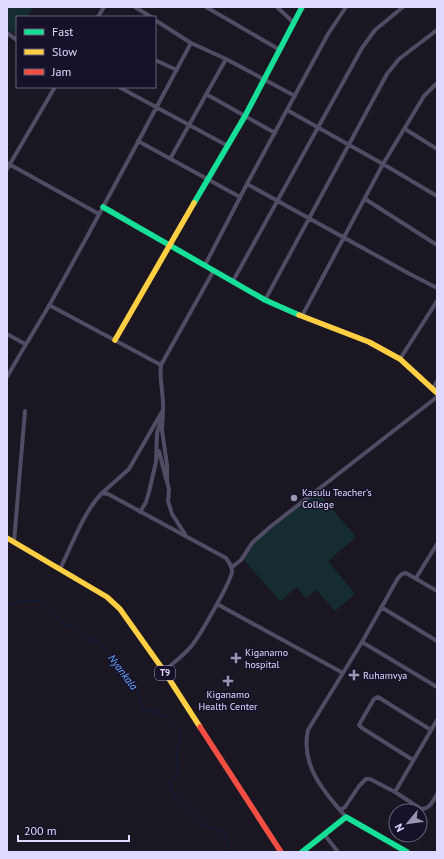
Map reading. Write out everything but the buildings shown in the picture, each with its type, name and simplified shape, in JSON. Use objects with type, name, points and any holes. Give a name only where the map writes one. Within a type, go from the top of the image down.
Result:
[{"type":"main road","points":[[115,340],[245,116],[302,7]]},
{"type":"main road","points":[[103,207],[265,300],[370,342],[400,359],[435,391]]},
{"type":"main road","name":"T9","points":[[7,538],[107,597],[120,609],[164,671],[281,852]]},
{"type":"main road","points":[[302,852],[346,817],[407,852]]},
{"type":"street","points":[[99,16],[104,7]]},
{"type":"street","points":[[135,7],[149,16]]},
{"type":"street","points":[[206,7],[280,50]]},
{"type":"street","points":[[278,7],[294,23]]},
{"type":"street","points":[[205,265],[328,34],[346,7]]},
{"type":"street","points":[[233,281],[362,48],[375,30],[403,7]]},
{"type":"street","points":[[156,21],[191,43],[226,59],[295,96]]},
{"type":"street","points":[[265,300],[387,74],[399,59],[437,30]]},
{"type":"street","points":[[7,34],[16,39]]},
{"type":"street","points":[[7,377],[103,207],[191,43]]},
{"type":"street","points":[[170,159],[226,59]]},
{"type":"street","points":[[156,60],[177,70]]},
{"type":"street","points":[[302,316],[383,164],[424,96],[437,83]]},
{"type":"street","points":[[7,169],[54,88]]},
{"type":"street","points":[[121,88],[228,146]]},
{"type":"street","points":[[206,94],[275,133]]},
{"type":"street","points":[[287,110],[437,196]]},
{"type":"street","points":[[404,129],[437,148]]},
{"type":"street","points":[[138,141],[240,197]]},
{"type":"street","points":[[9,164],[99,214]]},
{"type":"street","points":[[247,184],[437,288]]},
{"type":"street","points":[[364,199],[437,245]]},
{"type":"street","points":[[167,481],[167,465],[162,430],[164,400],[160,374],[161,365],[214,270]]},
{"type":"street","points":[[400,359],[437,300]]},
{"type":"street","points":[[49,305],[161,365]]},
{"type":"street","points":[[7,334],[25,344]]},
{"type":"street","points":[[435,391],[437,381]]},
{"type":"street","points":[[232,567],[240,560],[252,543],[270,527],[437,397]]},
{"type":"street","points":[[60,569],[86,514],[94,501],[129,469],[163,410]]},
{"type":"street","points":[[14,542],[25,411]]},
{"type":"street","points":[[140,512],[146,502],[149,492],[157,457],[157,433],[159,422],[163,415]]},
{"type":"street","points":[[157,447],[169,490],[169,508],[188,538]]},
{"type":"street","points":[[102,493],[108,494],[226,558],[232,567],[232,573],[217,604],[194,644],[183,656],[164,671]]},
{"type":"street","points":[[416,578],[437,544]]},
{"type":"street","points":[[346,817],[327,796],[314,777],[308,759],[306,738],[308,730],[362,642],[398,578],[402,574],[406,573],[437,592]]},
{"type":"street","points":[[217,604],[343,673]]},
{"type":"street","points":[[381,607],[437,641]]},
{"type":"street","points":[[362,642],[437,687]]},
{"type":"street","points":[[413,760],[359,725],[374,699],[378,697],[431,730]]},
{"type":"street","points":[[395,792],[437,720]]},
{"type":"street","points":[[340,810],[345,807],[359,786],[366,779],[370,779],[395,792],[421,809],[426,809],[429,807],[437,794]]},
{"type":"street","points":[[324,834],[338,852]]},
{"type":"green space","points":[[7,7],[34,7],[28,16],[16,16],[15,34],[7,29]]},
{"type":"green space","points":[[317,491],[356,537],[328,561],[355,594],[335,611],[317,590],[306,598],[297,587],[280,601],[242,558],[251,545]]},
{"type":"waterway","name":"Nyankala","points":[[7,606],[18,602],[38,600],[57,619],[99,644],[121,664],[132,681],[142,709],[164,715],[176,725],[180,732],[181,739],[176,757],[179,771],[171,782],[170,789],[177,799],[204,824],[221,832],[227,839],[232,852]]},
{"type":"traffic: fast","points":[[194,203],[245,116],[302,7]]},
{"type":"traffic: fast","points":[[103,207],[265,300],[299,315]]},
{"type":"traffic: fast","points":[[302,852],[346,817],[407,852]]},
{"type":"traffic: slow","points":[[115,340],[194,203]]},
{"type":"traffic: slow","points":[[299,315],[369,342],[400,359],[437,393]]},
{"type":"traffic: slow","points":[[7,538],[107,597],[120,609],[164,671],[200,727]]},
{"type":"traffic: jam","points":[[200,727],[281,852]]},
{"type":"place","name":"Kasulu Teacher's College","points":[[294,498]]},
{"type":"place","name":"Kiganamo hospital","points":[[236,658]]},
{"type":"place","name":"Ruhamvya","points":[[354,675]]},
{"type":"place","name":"Kiganamo Health Center","points":[[228,681]]}]
